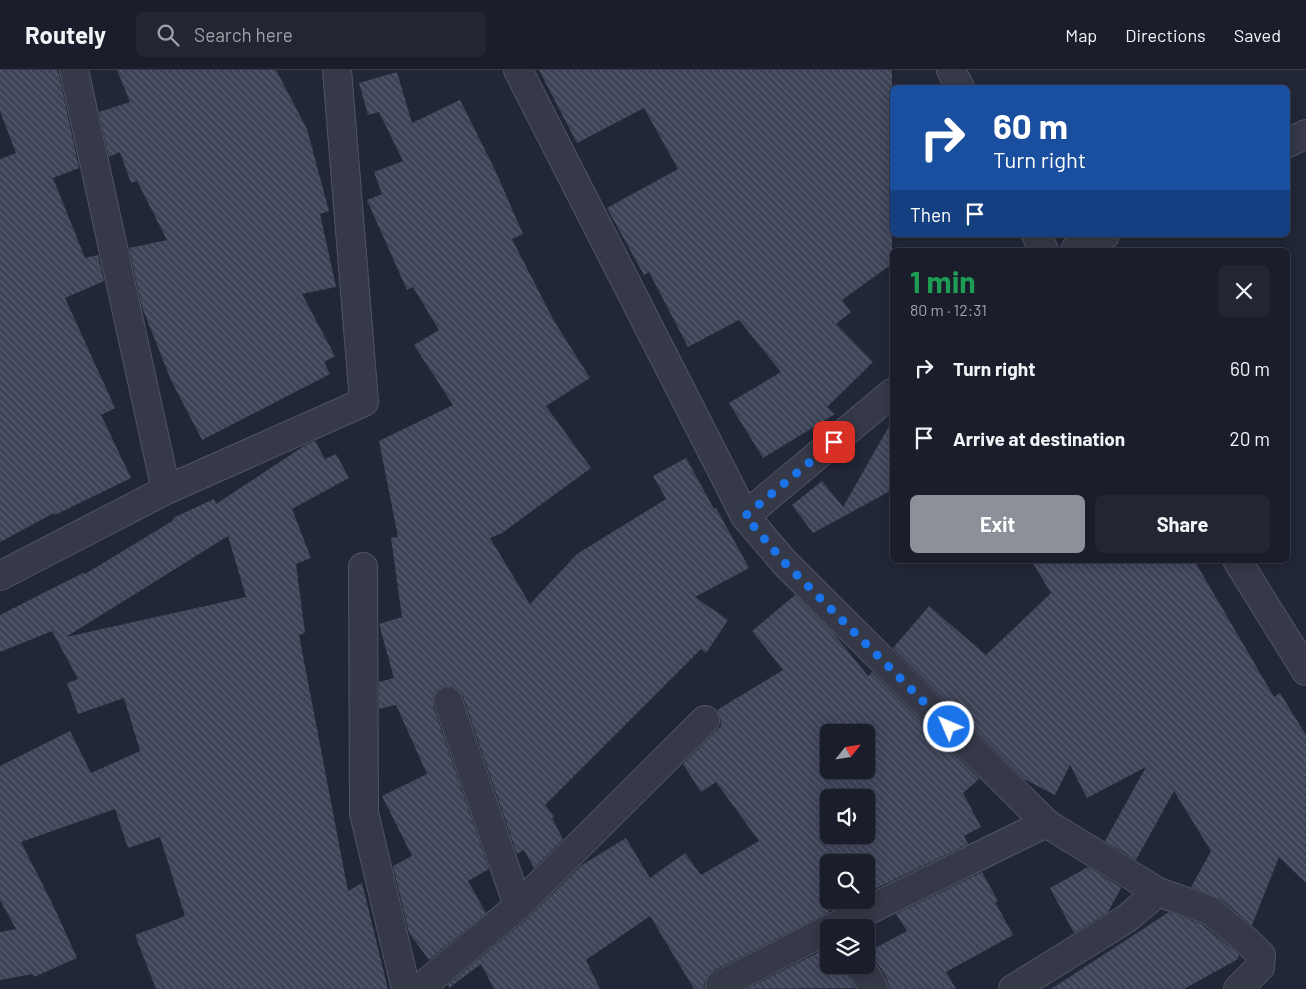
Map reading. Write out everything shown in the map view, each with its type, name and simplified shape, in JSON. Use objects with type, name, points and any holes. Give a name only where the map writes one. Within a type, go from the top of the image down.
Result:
[{"type":"street","points":[[74,70],[166,490]]},
{"type":"street","points":[[0,576],[166,490],[364,402],[337,70]]},
{"type":"street","points":[[518,70],[745,516],[784,562],[1046,824],[1158,892],[1210,910],[1247,941],[1261,955],[1260,966],[1238,989]]},
{"type":"street","points":[[951,70],[958,85]]},
{"type":"street","points":[[1290,142],[1306,134]]},
{"type":"street","points":[[1079,248],[1101,237]]},
{"type":"street","points":[[745,516],[890,395]]},
{"type":"street","points":[[1238,563],[1306,671]]},
{"type":"street","points":[[363,567],[364,813],[406,989]]},
{"type":"street","points":[[448,701],[518,906]]},
{"type":"street","points":[[419,989],[518,906],[704,720]]},
{"type":"street","points":[[850,919],[1046,824]]},
{"type":"street","points":[[1012,989],[1126,919],[1158,892]]},
{"type":"street","points":[[720,984],[820,934]]},
{"type":"street","points":[[865,974],[874,989]]},
{"type":"building","points":[[0,70],[57,70],[59,75],[79,168],[53,178],[85,258],[98,255],[104,281],[65,298],[115,408],[101,415],[131,478],[55,515],[54,513],[0,542],[0,159],[16,153],[0,111]]},
{"type":"building","points":[[117,70],[276,70],[307,129],[329,211],[320,214],[336,287],[302,294],[335,356],[324,362],[330,374],[202,440],[171,380],[142,307],[129,248],[167,240],[137,181],[131,183],[120,152],[109,157],[99,112],[130,102]]},
{"type":"building","points":[[539,70],[892,70],[892,85],[890,85],[890,237],[892,237],[892,248],[890,248],[890,265],[842,300],[851,312],[836,324],[873,362],[827,407],[835,414],[763,458],[729,403],[781,372],[739,320],[688,347],[649,272],[644,275],[607,208],[678,169],[644,108],[577,143]]},
{"type":"building","points":[[397,72],[412,123],[460,100],[495,170],[523,234],[512,239],[554,321],[590,378],[546,406],[591,468],[502,533],[490,538],[530,604],[577,554],[666,499],[653,476],[686,458],[749,568],[695,597],[728,620],[706,653],[701,649],[545,805],[554,816],[552,818],[563,839],[534,868],[524,850],[517,854],[463,696],[458,689],[451,686],[443,686],[436,691],[433,698],[433,706],[489,869],[468,881],[486,913],[429,960],[409,933],[393,866],[412,856],[382,796],[427,774],[396,705],[379,709],[379,682],[394,678],[379,624],[402,617],[391,538],[398,537],[379,441],[453,405],[414,345],[439,330],[413,287],[407,290],[367,200],[382,194],[374,172],[403,161],[379,112],[368,115],[359,83]]},
{"type":"building","points":[[890,425],[890,491],[813,533],[792,505],[822,481],[843,507]]},
{"type":"building","points":[[315,441],[325,459],[336,454],[349,478],[292,509],[311,558],[296,564],[305,633],[299,635],[348,891],[362,883],[388,989],[156,989],[135,935],[185,916],[160,837],[128,848],[115,809],[21,842],[77,958],[34,977],[33,974],[0,980],[0,932],[16,929],[0,900],[0,766],[70,731],[91,773],[140,751],[124,698],[78,714],[67,683],[78,679],[52,631],[0,652],[0,615],[83,573],[85,574],[174,520],[173,518],[214,499],[216,504],[304,446]],"holes":[[[228,536],[246,597],[66,637]]]},
{"type":"building","points":[[1033,563],[1196,563],[1274,697],[1280,693],[1306,735],[1306,883],[1279,857],[1252,925],[1219,898],[1191,887],[1211,851],[1174,791],[1136,860],[1105,841],[1146,767],[1087,798],[1070,765],[1055,795],[1024,779],[893,648],[929,606],[986,655],[1051,593]]},
{"type":"building","points":[[795,595],[834,634],[868,676],[872,672],[979,779],[963,793],[981,827],[964,836],[968,844],[877,888],[875,885],[875,854],[820,854],[820,909],[829,909],[829,912],[713,971],[707,977],[704,984],[705,989],[694,989],[650,916],[586,960],[600,989],[494,989],[481,964],[449,988],[448,985],[528,918],[582,865],[626,838],[650,878],[685,853],[701,875],[759,841],[716,782],[701,792],[683,764],[721,726],[717,710],[783,670],[752,631]]},
{"type":"building","points":[[1088,867],[1121,888],[1108,912],[1074,933],[1050,888]]},
{"type":"building","points":[[982,872],[998,901],[995,902],[1013,935],[946,972],[956,989],[890,989],[888,981],[875,959],[875,948],[907,931],[896,914]]},
{"type":"building","points":[[1169,912],[1201,924],[1237,953],[1239,955],[1238,959],[1184,989],[1051,989]]},
{"type":"building","points":[[820,952],[820,974],[847,974],[856,988],[746,989]]},
{"type":"route","points":[[834,442],[745,516],[784,562],[949,727]]}]
